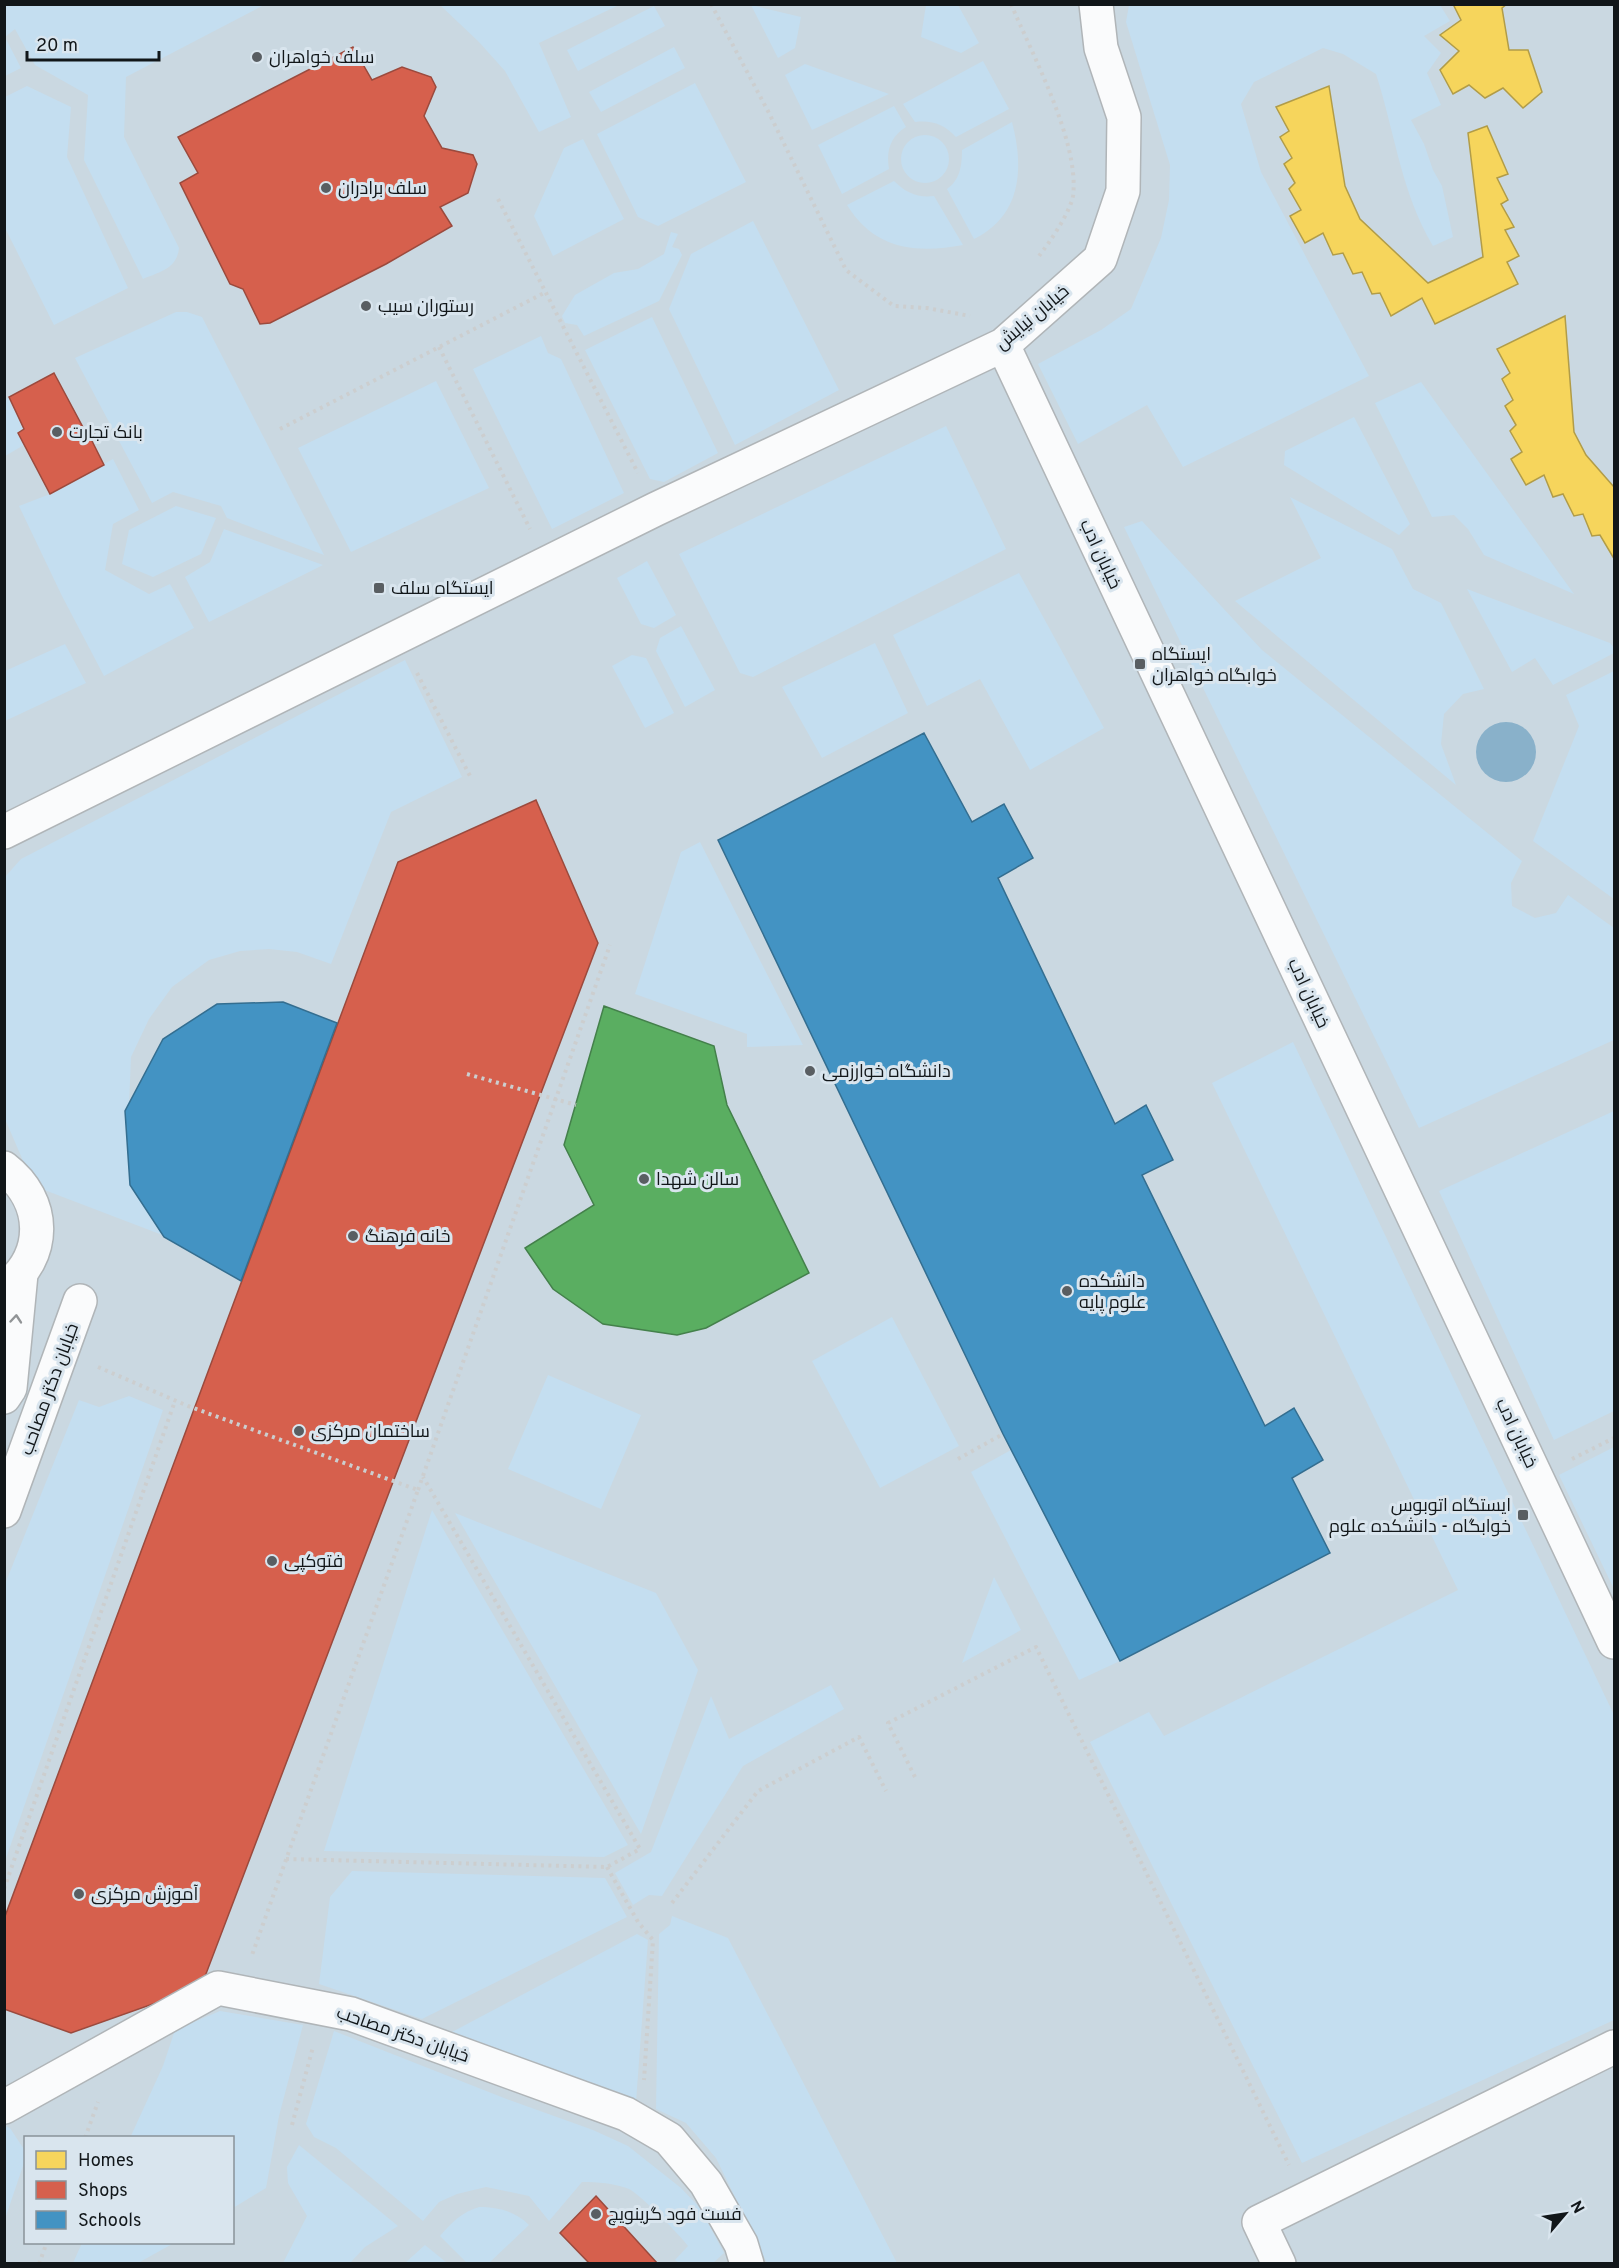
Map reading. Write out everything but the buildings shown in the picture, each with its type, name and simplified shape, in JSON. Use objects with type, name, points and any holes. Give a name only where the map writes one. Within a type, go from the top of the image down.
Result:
[{"type":"lane","name":"خیابان نیایش","points":[[4,832],[656,508],[1003,345],[1100,259],[1123,191],[1124,117],[1101,48],[1096,4]]},
{"type":"lane","name":"خیابان ادب","points":[[1003,345],[1614,1642]]},
{"type":"lane","points":[[4,1168],[17,1178],[29,1195],[36,1215],[37,1236],[32,1256],[13,1282],[10,1388],[4,1397]]},
{"type":"lane","name":"خیابان دکتر مصاحب","points":[[4,1511],[80,1301]]},
{"type":"lane","name":"خیابان دکتر مصاحب","points":[[4,2107],[218,1988],[351,2014],[626,2114],[669,2139],[706,2183],[741,2244],[747,2264]]},
{"type":"lane","points":[[1280,2264],[1259,2222],[1614,2047]]},
{"type":"path","points":[[711,4],[769,113],[846,270],[894,306],[927,308],[974,317],[1003,345]]},
{"type":"path","points":[[1011,4],[1041,72],[1071,155],[1073,197],[1058,229],[1035,261]]},
{"type":"path","points":[[498,199],[656,508]]},
{"type":"path","points":[[280,429],[546,292]]},
{"type":"path","points":[[439,347],[546,563]]},
{"type":"path","points":[[399,637],[470,776]]},
{"type":"path","points":[[238,1992],[423,1477],[610,945]]},
{"type":"path","points":[[467,1074],[576,1105]]},
{"type":"path","points":[[4,1889],[175,1401],[418,1490]]},
{"type":"path","points":[[958,1459],[1003,1434]]},
{"type":"path","points":[[1537,1476],[1614,1438]]},
{"type":"path","points":[[286,1859],[607,1867],[640,1849],[423,1477]]},
{"type":"path","points":[[915,1777],[888,1723],[1036,1647],[1293,2173]]},
{"type":"path","points":[[672,1903],[758,1791],[859,1737],[886,1791]]},
{"type":"path","points":[[607,1867],[638,1922],[653,1940],[642,2123]]},
{"type":"path","points":[[291,2124],[315,2041]]},
{"type":"path","points":[[39,2264],[46,2244]]},
{"type":"shaded area","points":[[4,5],[264,5],[126,77],[124,137],[179,248],[175,261],[166,269],[143,279],[84,160],[88,95],[35,65],[15,29],[5,37],[21,68],[5,76]]},
{"type":"shaded area","name":"دانشگاه خوارزمی","points":[[5,5],[1614,5],[1614,2263],[5,2264]]},
{"type":"shaded area","points":[[440,5],[619,5],[539,43],[571,117],[539,132],[505,71],[479,42]]},
{"type":"shaded area","points":[[751,5],[801,17],[795,48],[778,58]]},
{"type":"shaded area","points":[[926,5],[958,5],[979,43],[961,53],[921,37]]},
{"type":"shaded area","points":[[1129,5],[1440,5],[1450,21],[1424,36],[1441,53],[1427,73],[1441,105],[1411,120],[1442,186],[1453,237],[1433,246],[1413,205],[1376,74],[1343,54],[1323,48],[1254,82],[1241,104],[1261,172],[1369,376],[1183,467],[1147,405],[1078,444],[1038,364],[1101,330],[1131,309],[1161,238],[1169,200],[1170,165],[1126,22]]},
{"type":"shaded area","points":[[654,6],[665,26],[578,71],[567,50]]},
{"type":"shaded area","points":[[674,47],[685,68],[601,112],[589,92]]},
{"type":"shaded area","points":[[983,61],[1009,109],[956,137],[937,124],[915,122],[903,104]]},
{"type":"shaded area","points":[[805,64],[889,94],[812,130],[785,75]]},
{"type":"shaded area","points":[[695,83],[746,182],[658,226],[638,217],[597,134]]},
{"type":"shaded area","points":[[27,86],[71,107],[67,157],[128,288],[54,325],[5,228],[5,97]]},
{"type":"shaded area","points":[[894,106],[906,127],[896,135],[890,145],[889,169],[842,194],[818,145]]},
{"type":"shaded area","points":[[1012,122],[1018,156],[1015,189],[1002,217],[990,229],[974,239],[947,189],[955,181],[959,172],[962,150]]},
{"type":"shaded area","points":[[920,135],[930,135],[945,145],[949,159],[945,173],[939,179],[930,183],[920,183],[905,173],[901,164],[901,154],[911,139]]},
{"type":"shaded area","points":[[583,139],[624,219],[553,256],[534,216],[564,148]]},
{"type":"shaded area","points":[[894,181],[912,194],[934,196],[963,245],[928,249],[897,245],[870,231],[858,220],[847,205]]},
{"type":"shaded area","points":[[753,221],[839,390],[735,445],[669,309],[691,254]]},
{"type":"shaded area","points":[[671,232],[678,234],[672,247],[679,249],[682,255],[659,301],[584,336],[577,325],[565,323],[562,316],[575,295],[614,273],[638,269],[664,254]]},
{"type":"shaded area","points":[[176,312],[187,312],[202,317],[324,555],[227,518],[221,506],[173,492],[152,503],[75,358]]},
{"type":"shaded area","points":[[652,317],[718,453],[664,482],[650,479],[585,350]]},
{"type":"shaded area","points":[[541,336],[548,353],[561,359],[624,493],[552,529],[473,369]]},
{"type":"shaded area","points":[[436,381],[489,488],[351,552],[298,448]]},
{"type":"shaded area","points":[[1421,382],[1574,594],[1484,555],[1468,529],[1454,515],[1432,517],[1375,403]]},
{"type":"shaded area","points":[[9,397],[24,429],[18,434],[24,445],[5,456],[5,400]]},
{"type":"shaded area","points":[[1354,417],[1410,524],[1399,535],[1284,465],[1285,451]]},
{"type":"shaded area","points":[[946,426],[1006,549],[753,677],[740,673],[679,554]]},
{"type":"shaded area","points":[[113,459],[139,510],[113,524],[105,570],[149,594],[170,584],[194,628],[104,676],[19,506],[50,494]]},
{"type":"shaded area","points":[[1290,497],[1392,549],[1413,589],[1441,603],[1484,689],[1463,694],[1444,714],[1441,744],[1456,785],[1235,601],[1321,558]]},
{"type":"shaded area","points":[[176,506],[216,518],[201,554],[153,577],[122,564],[129,530]]},
{"type":"shaded area","points":[[1142,521],[1262,650],[1522,861],[1511,883],[1512,906],[1535,918],[1556,913],[1568,895],[1614,928],[1614,1040],[1419,1128],[1124,527]]},
{"type":"shaded area","points":[[224,529],[323,565],[209,622],[185,577],[210,562]]},
{"type":"shaded area","points":[[647,561],[676,615],[654,628],[641,624],[617,578]]},
{"type":"shaded area","points":[[1019,573],[1104,728],[1030,770],[980,679],[927,706],[893,635]]},
{"type":"shaded area","points":[[1467,589],[1610,643],[1614,648],[1614,653],[1553,685],[1535,658],[1512,672]]},
{"type":"shaded area","points":[[681,626],[715,690],[685,707],[656,651],[660,638]]},
{"type":"shaded area","points":[[875,643],[908,713],[822,758],[782,687]]},
{"type":"shaded area","points":[[65,644],[86,683],[5,721],[5,671]]},
{"type":"shaded area","points":[[632,655],[646,658],[674,713],[645,728],[612,666]]},
{"type":"shaded area","points":[[405,660],[462,777],[391,812],[331,964],[297,952],[269,949],[240,951],[209,960],[172,987],[149,1019],[131,1057],[129,1105],[220,1257],[34,1186],[5,1119],[5,877],[21,859]]},
{"type":"shaded area","points":[[1614,671],[1614,899],[1533,841],[1579,726],[1566,695]]},
{"type":"shaded area","points":[[1506,722],[1527,731],[1536,752],[1527,773],[1506,782],[1485,773],[1476,752],[1485,731]]},
{"type":"shaded area","points":[[700,842],[803,1045],[747,1047],[747,1034],[635,994],[681,852]]},
{"type":"shaded area","points":[[1293,1042],[1614,1715],[1614,2020],[1302,2163],[1090,1742],[1149,1712],[1164,1736],[1458,1590],[1212,1083]]},
{"type":"shaded area","points":[[1614,1111],[1614,1411],[1554,1440],[1439,1191]]},
{"type":"shaded area","points":[[892,1317],[959,1446],[880,1488],[812,1361]]},
{"type":"shaded area","points":[[548,1375],[641,1415],[601,1509],[508,1469]]},
{"type":"shaded area","points":[[129,1396],[163,1410],[5,1861],[5,1584],[79,1400],[99,1407]]},
{"type":"shaded area","points":[[1614,1447],[1614,1589],[1559,1475]]},
{"type":"shaded area","points":[[1011,1450],[1120,1661],[1079,1680],[971,1472]]},
{"type":"shaded area","points":[[432,1510],[628,1845],[604,1857],[324,1851]]},
{"type":"shaded area","points":[[455,1513],[656,1593],[698,1670],[641,1834]]},
{"type":"shaded area","points":[[994,1577],[1021,1630],[962,1663]]},
{"type":"shaded area","points":[[831,1685],[844,1709],[743,1766],[662,1896],[649,1895],[633,1905],[615,1873],[651,1852],[711,1696],[729,1739]]},
{"type":"shaded area","points":[[352,1871],[605,1878],[627,1917],[422,2019],[319,1984],[330,1897]]},
{"type":"shaded area","points":[[672,1916],[728,1938],[897,2263],[767,2263],[716,2158],[686,2123],[656,2109],[659,1934],[670,1925]]},
{"type":"shaded area","points":[[637,1934],[648,1940],[636,2102],[452,2032]]},
{"type":"shaded area","points":[[220,2011],[303,2025],[279,2116],[266,2188],[234,2207],[234,2136],[131,2136],[163,2066],[175,2030]]},
{"type":"shaded area","points":[[334,2031],[504,2098],[593,2130],[628,2146],[681,2188],[700,2208],[724,2253],[713,2263],[679,2263],[675,2260],[688,2246],[677,2233],[635,2193],[629,2189],[606,2183],[582,2182],[549,2221],[529,2196],[486,2187],[457,2194],[439,2202],[423,2221],[336,2148],[314,2137],[306,2124]]},
{"type":"shaded area","points":[[5,2126],[10,2128],[24,2149],[24,2163],[5,2219]]},
{"type":"shaded area","points":[[299,2145],[398,2226],[365,2247],[350,2263],[283,2263],[307,2216],[288,2183],[287,2167]]},
{"type":"shaded area","points":[[479,2207],[506,2211],[518,2216],[529,2225],[489,2263],[467,2263],[440,2236],[457,2219]]},
{"type":"shaded area","points":[[81,2244],[172,2244],[138,2263],[73,2263]]},
{"type":"shaded area","points":[[425,2245],[447,2263],[405,2263]]},
{"type":"place","name":"سلف خواهران","points":[[257,57]]},
{"type":"place","name":"سلف برادران","points":[[326,188]]},
{"type":"place","name":"رستوران سیب","points":[[366,306]]},
{"type":"place","name":"بانک تجارت","points":[[57,432]]},
{"type":"place","name":"ایستگاه سلف","points":[[379,588]]},
{"type":"place","name":"ایستگاه خوابگاه خواهران","points":[[1140,664]]},
{"type":"place","name":"دانشگاه خوارزمی","points":[[810,1071]]},
{"type":"place","name":"سالن شهدا","points":[[644,1179]]},
{"type":"place","name":"خانه فرهنگ","points":[[353,1236]]},
{"type":"place","name":"دانشکده علوم پایه","points":[[1067,1291]]},
{"type":"place","name":"ساختمان مرکزی","points":[[299,1431]]},
{"type":"place","name":"ایستگاه اتوبوس خوابگاه - دانشکده علوم","points":[[1523,1515]]},
{"type":"place","name":"فتوکپی","points":[[272,1561]]},
{"type":"place","name":"آموزش مرکزی","points":[[79,1894]]},
{"type":"place","name":"فست فود گرینویچ","points":[[596,2214]]}]
